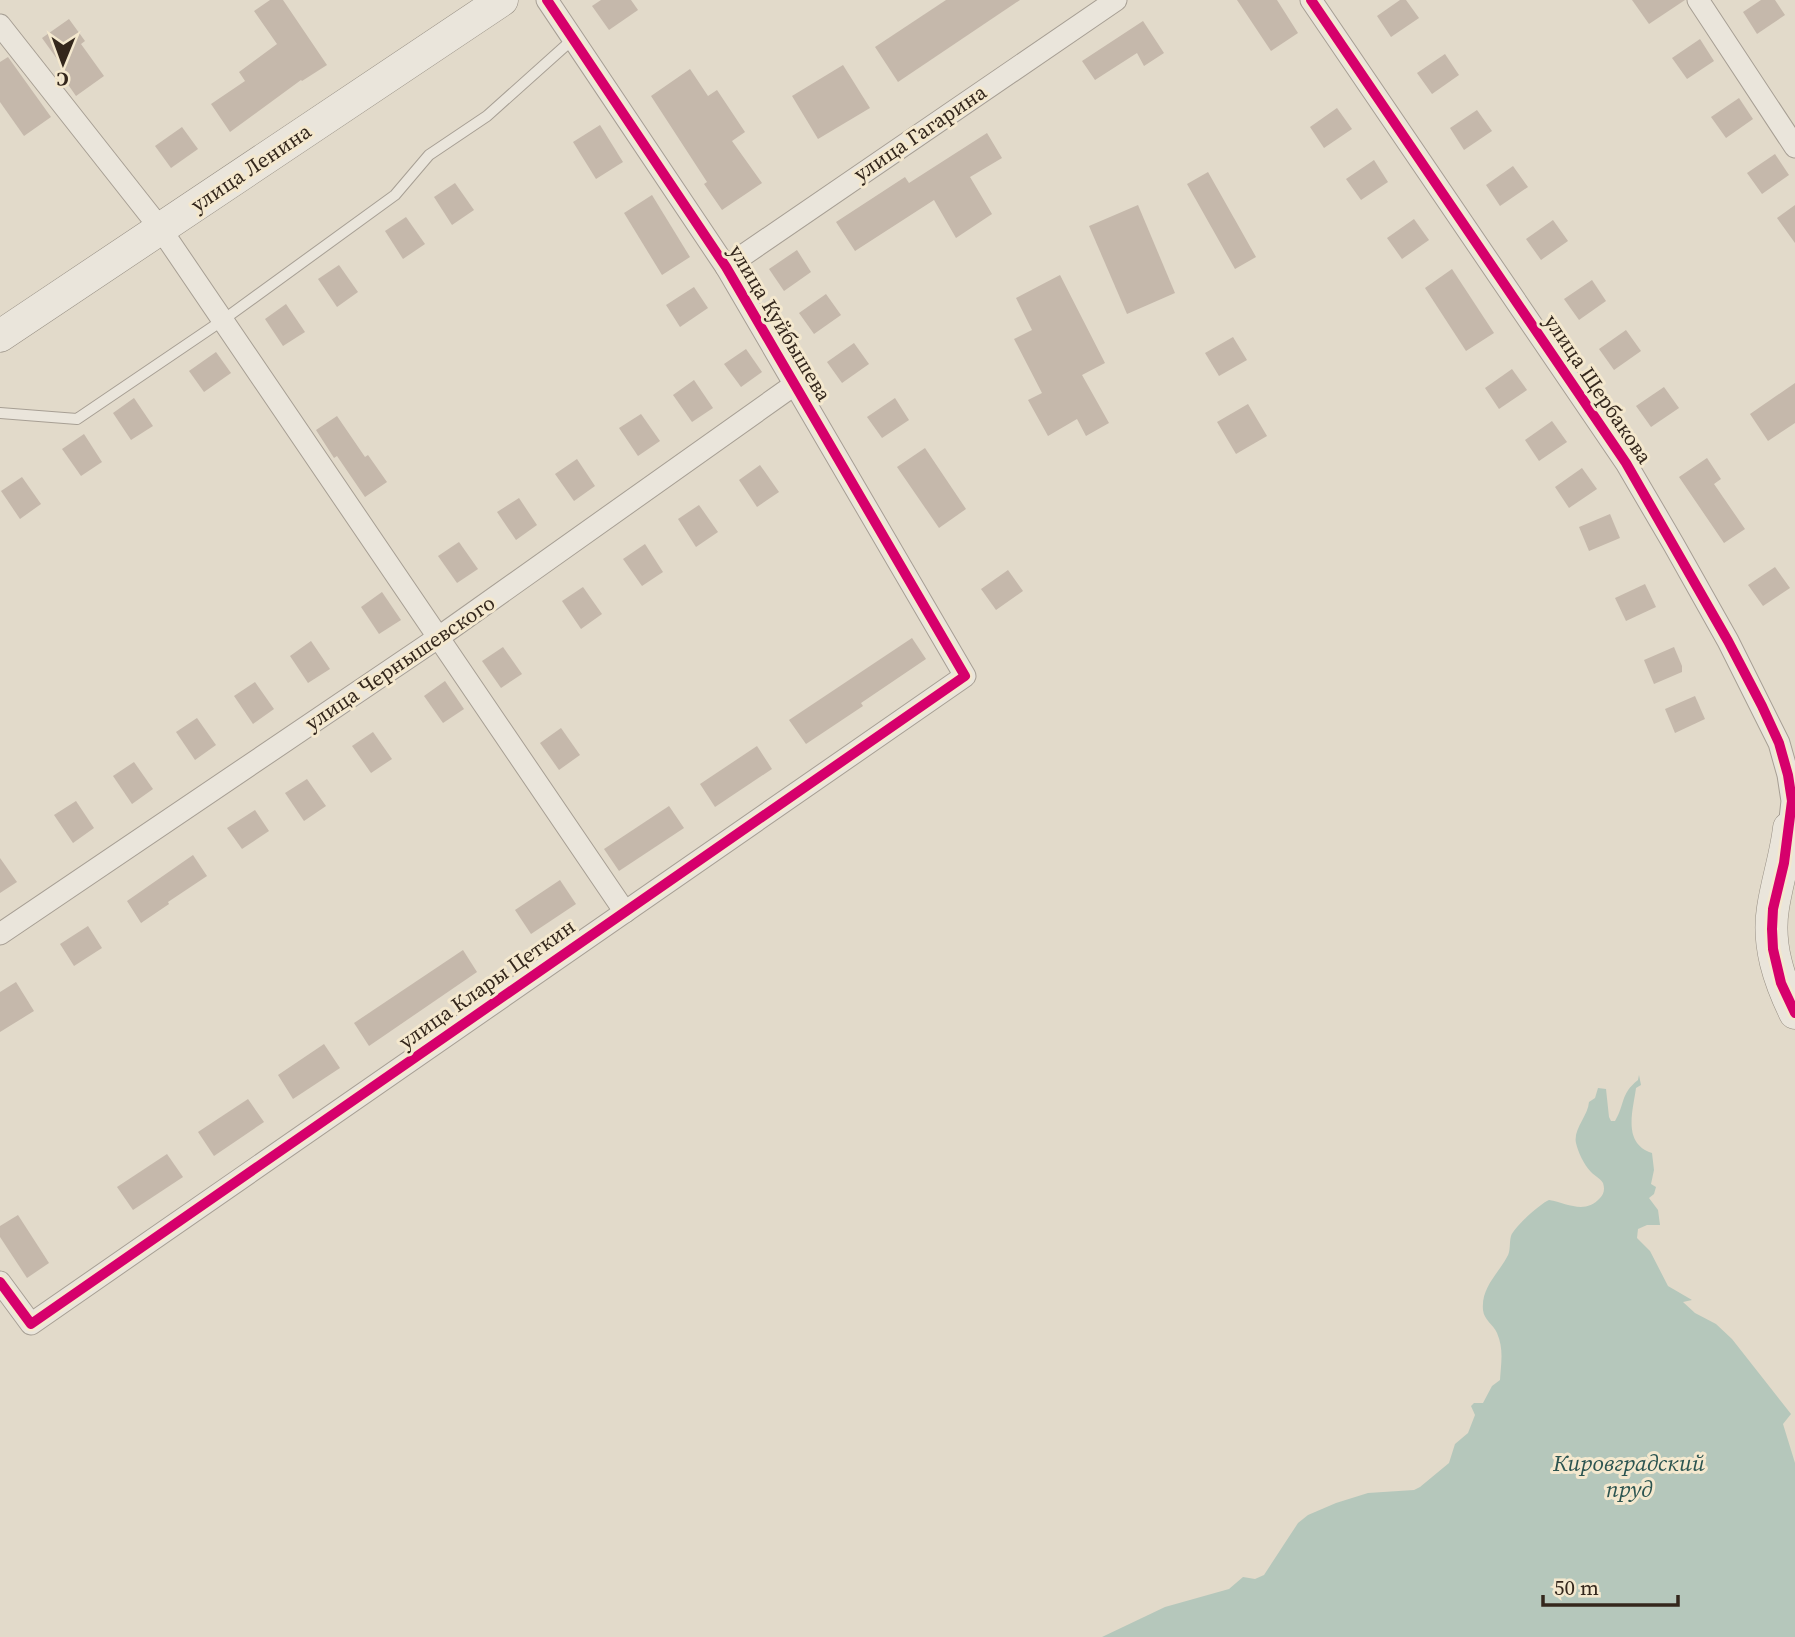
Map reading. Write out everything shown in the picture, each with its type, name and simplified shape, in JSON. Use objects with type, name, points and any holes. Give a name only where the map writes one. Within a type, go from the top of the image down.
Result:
[{"type":"main road","name":"улица Ленина","points":[[0,336],[502,0]]},
{"type":"main road","points":[[1792,826],[1773,909],[1772,929],[1773,949],[1781,983],[1795,1013]]},
{"type":"street","name":"улица Куйбышева","points":[[547,0],[726,267],[965,676]]},
{"type":"street","name":"улица Гагарина","points":[[726,267],[1116,0]]},
{"type":"street","name":"улица Щербакова","points":[[1311,0],[1626,463],[1674,545],[1728,641],[1779,743],[1788,775],[1792,826]]},
{"type":"street","points":[[1698,0],[1795,147]]},
{"type":"street","points":[[0,25],[160,229],[625,912]]},
{"type":"street","name":"улица Чернышевского","points":[[0,934],[439,637],[794,385]]},
{"type":"street","name":"улица Клары Цеткин","points":[[0,1282],[31,1324],[965,676]]},
{"type":"lane","points":[[0,413],[77,419],[223,320],[395,195],[429,155],[487,116],[573,38]]},
{"type":"water","name":"Кировградский пруд","points":[[1639,1075],[1641,1085],[1636,1088],[1632,1116],[1633,1134],[1636,1142],[1652,1153],[1654,1170],[1651,1184],[1656,1187],[1649,1198],[1658,1210],[1660,1225],[1647,1225],[1638,1229],[1637,1238],[1650,1251],[1668,1286],[1692,1300],[1683,1302],[1695,1313],[1716,1324],[1732,1339],[1791,1414],[1783,1424],[1795,1463],[1795,1637],[1102,1637],[1165,1607],[1229,1589],[1243,1577],[1255,1579],[1264,1575],[1298,1523],[1308,1515],[1368,1493],[1414,1490],[1449,1463],[1455,1444],[1468,1433],[1475,1415],[1471,1406],[1474,1403],[1483,1403],[1492,1386],[1500,1380],[1501,1345],[1484,1313],[1483,1302],[1487,1288],[1508,1255],[1511,1236],[1528,1216],[1549,1200],[1582,1207],[1594,1203],[1601,1196],[1604,1191],[1603,1183],[1588,1169],[1582,1158],[1576,1143],[1577,1133],[1589,1102],[1595,1098],[1598,1088],[1606,1089],[1609,1117],[1611,1121],[1615,1121],[1625,1095]]},
{"type":"building","points":[[270,0],[283,0],[327,65],[301,80],[230,132],[211,104],[245,81],[239,72],[277,44],[254,11]]},
{"type":"building","points":[[601,0],[631,0],[638,10],[609,30],[592,6]]},
{"type":"building","points":[[946,0],[1020,0],[898,82],[875,47]]},
{"type":"building","points":[[1237,0],[1277,0],[1298,33],[1271,51]]},
{"type":"building","points":[[1400,0],[1406,0],[1419,18],[1391,37],[1377,16]]},
{"type":"building","points":[[1632,0],[1685,0],[1649,24]]},
{"type":"building","points":[[1761,0],[1775,0],[1785,15],[1757,34],[1743,12]]},
{"type":"building","points":[[69,19],[85,41],[81,44],[104,76],[76,96],[60,73],[65,70],[42,38]]},
{"type":"building","points":[[1143,21],[1164,53],[1144,66],[1137,53],[1095,80],[1082,61]]},
{"type":"building","points":[[1700,39],[1714,61],[1687,79],[1672,58]]},
{"type":"building","points":[[1445,54],[1459,75],[1432,94],[1417,73]]},
{"type":"building","points":[[8,57],[51,117],[24,136],[0,102],[0,62]]},
{"type":"building","points":[[843,65],[870,108],[818,139],[792,96]]},
{"type":"building","points":[[690,69],[708,96],[717,90],[745,132],[732,141],[762,183],[722,210],[651,96]]},
{"type":"building","points":[[1739,98],[1753,119],[1726,138],[1711,117]]},
{"type":"building","points":[[1337,108],[1352,129],[1324,148],[1310,127]]},
{"type":"building","points":[[1477,110],[1492,131],[1464,150],[1450,128]]},
{"type":"building","points":[[600,125],[623,162],[596,179],[573,142]]},
{"type":"building","points":[[182,127],[198,149],[171,168],[155,146]]},
{"type":"building","points":[[987,133],[1002,158],[970,177],[992,214],[956,238],[934,200],[855,251],[836,222],[905,177],[909,183]]},
{"type":"building","points":[[1775,154],[1789,175],[1762,194],[1747,173]]},
{"type":"building","points":[[1374,160],[1388,182],[1361,200],[1346,179]]},
{"type":"building","points":[[1513,166],[1528,187],[1500,206],[1486,185]]},
{"type":"building","points":[[1208,172],[1256,257],[1235,269],[1187,184]]},
{"type":"building","points":[[455,183],[474,210],[452,225],[434,197]]},
{"type":"building","points":[[652,195],[690,257],[662,275],[624,213]]},
{"type":"building","points":[[1138,205],[1175,293],[1127,314],[1089,226]]},
{"type":"building","points":[[1795,205],[1795,243],[1777,218]]},
{"type":"building","points":[[406,217],[425,244],[403,259],[385,231]]},
{"type":"building","points":[[1414,219],[1429,240],[1402,259],[1387,238]]},
{"type":"building","points":[[1553,220],[1568,241],[1541,260],[1526,239]]},
{"type":"building","points":[[797,250],[811,272],[784,291],[769,269]]},
{"type":"building","points":[[339,265],[358,292],[337,307],[318,279]]},
{"type":"building","points":[[1452,269],[1494,333],[1466,351],[1425,288]]},
{"type":"building","points":[[1060,275],[1105,363],[1082,375],[1109,423],[1086,436],[1077,419],[1048,436],[1028,400],[1042,393],[1014,339],[1032,330],[1016,298]]},
{"type":"building","points":[[1592,280],[1606,301],[1579,320],[1564,299]]},
{"type":"building","points":[[694,287],[708,308],[680,327],[666,305]]},
{"type":"building","points":[[826,294],[841,315],[814,334],[799,313]]},
{"type":"building","points":[[286,304],[305,332],[283,346],[265,319]]},
{"type":"building","points":[[1626,330],[1641,351],[1614,370],[1599,349]]},
{"type":"building","points":[[1233,337],[1247,360],[1219,376],[1205,353]]},
{"type":"building","points":[[854,343],[869,364],[842,383],[827,362]]},
{"type":"building","points":[[746,349],[762,372],[741,387],[724,364]]},
{"type":"building","points":[[216,352],[231,373],[204,392],[189,371]]},
{"type":"building","points":[[1512,369],[1527,390],[1499,409],[1485,388]]},
{"type":"building","points":[[694,380],[713,408],[692,422],[673,395]]},
{"type":"building","points":[[1795,383],[1795,423],[1768,441],[1750,414]]},
{"type":"building","points":[[1664,387],[1679,408],[1651,427],[1636,406]]},
{"type":"building","points":[[134,398],[153,426],[131,440],[113,413]]},
{"type":"building","points":[[895,398],[909,420],[882,438],[867,417]]},
{"type":"building","points":[[1248,404],[1267,436],[1236,454],[1217,422]]},
{"type":"building","points":[[641,414],[660,441],[638,456],[619,428]]},
{"type":"building","points":[[337,416],[365,457],[368,455],[387,482],[365,497],[316,430]]},
{"type":"building","points":[[1552,421],[1567,442],[1539,461],[1525,440]]},
{"type":"building","points":[[84,434],[102,462],[81,476],[62,449]]},
{"type":"building","points":[[925,448],[966,509],[939,528],[897,467]]},
{"type":"building","points":[[1707,458],[1721,479],[1714,484],[1745,529],[1724,543],[1679,477]]},
{"type":"building","points":[[577,459],[595,486],[574,501],[555,474]]},
{"type":"building","points":[[760,465],[779,492],[757,507],[739,480]]},
{"type":"building","points":[[1582,468],[1597,489],[1569,508],[1555,487]]},
{"type":"building","points":[[22,477],[41,504],[20,519],[1,491]]},
{"type":"building","points":[[519,498],[537,525],[516,540],[497,512]]},
{"type":"building","points":[[699,505],[718,532],[696,547],[678,519]]},
{"type":"building","points":[[1610,514],[1620,538],[1589,551],[1579,527]]},
{"type":"building","points":[[459,542],[478,569],[457,583],[438,556]]},
{"type":"building","points":[[645,544],[663,572],[642,586],[623,559]]},
{"type":"building","points":[[1775,567],[1790,588],[1763,606],[1748,585]]},
{"type":"building","points":[[1008,570],[1023,591],[996,610],[981,589]]},
{"type":"building","points":[[1645,584],[1656,607],[1626,621],[1615,598]]},
{"type":"building","points":[[583,587],[602,614],[581,629],[562,601]]},
{"type":"building","points":[[382,592],[401,620],[379,634],[361,607]]},
{"type":"building","points":[[912,638],[926,659],[806,744],[789,720]]},
{"type":"building","points":[[311,641],[330,669],[308,683],[290,656]]},
{"type":"building","points":[[503,647],[522,674],[501,688],[482,661]]},
{"type":"building","points":[[1674,647],[1682,672],[1654,684],[1644,660]]},
{"type":"building","points":[[445,681],[464,709],[443,723],[424,696]]},
{"type":"building","points":[[255,682],[274,709],[253,724],[234,696]]},
{"type":"building","points":[[1695,696],[1705,719],[1675,733],[1665,709]]},
{"type":"building","points":[[197,718],[216,745],[195,760],[176,732]]},
{"type":"building","points":[[561,728],[580,755],[559,770],[540,743]]},
{"type":"building","points":[[373,732],[392,759],[371,773],[352,746]]},
{"type":"building","points":[[757,746],[772,769],[715,807],[700,784]]},
{"type":"building","points":[[134,762],[153,789],[132,804],[113,776]]},
{"type":"building","points":[[307,779],[326,806],[304,821],[285,793]]},
{"type":"building","points":[[76,801],[94,828],[73,843],[54,815]]},
{"type":"building","points":[[669,806],[684,828],[619,871],[604,849]]},
{"type":"building","points":[[255,810],[269,831],[242,849],[227,828]]},
{"type":"building","points":[[193,855],[207,876],[141,923],[127,901]]},
{"type":"building","points":[[0,858],[17,882],[0,893]]},
{"type":"building","points":[[560,880],[576,904],[531,934],[515,910]]},
{"type":"building","points":[[88,926],[102,948],[74,966],[60,944]]},
{"type":"building","points":[[463,950],[477,972],[369,1046],[354,1023]]},
{"type":"building","points":[[16,982],[34,1011],[0,1032],[0,992]]},
{"type":"building","points":[[324,1044],[340,1068],[293,1099],[278,1075]]},
{"type":"building","points":[[248,1099],[264,1122],[214,1156],[198,1132]]},
{"type":"building","points":[[167,1154],[183,1177],[133,1210],[117,1187]]},
{"type":"building","points":[[18,1215],[49,1263],[27,1278],[0,1237],[0,1226]]},
{"type":"cycle path","points":[[0,1282],[31,1324],[965,676],[726,267],[547,0]]},
{"type":"cycle path","points":[[1311,0],[1626,463],[1762,706],[1779,743],[1792,801],[1772,929],[1773,949],[1781,983],[1795,1013]]}]
